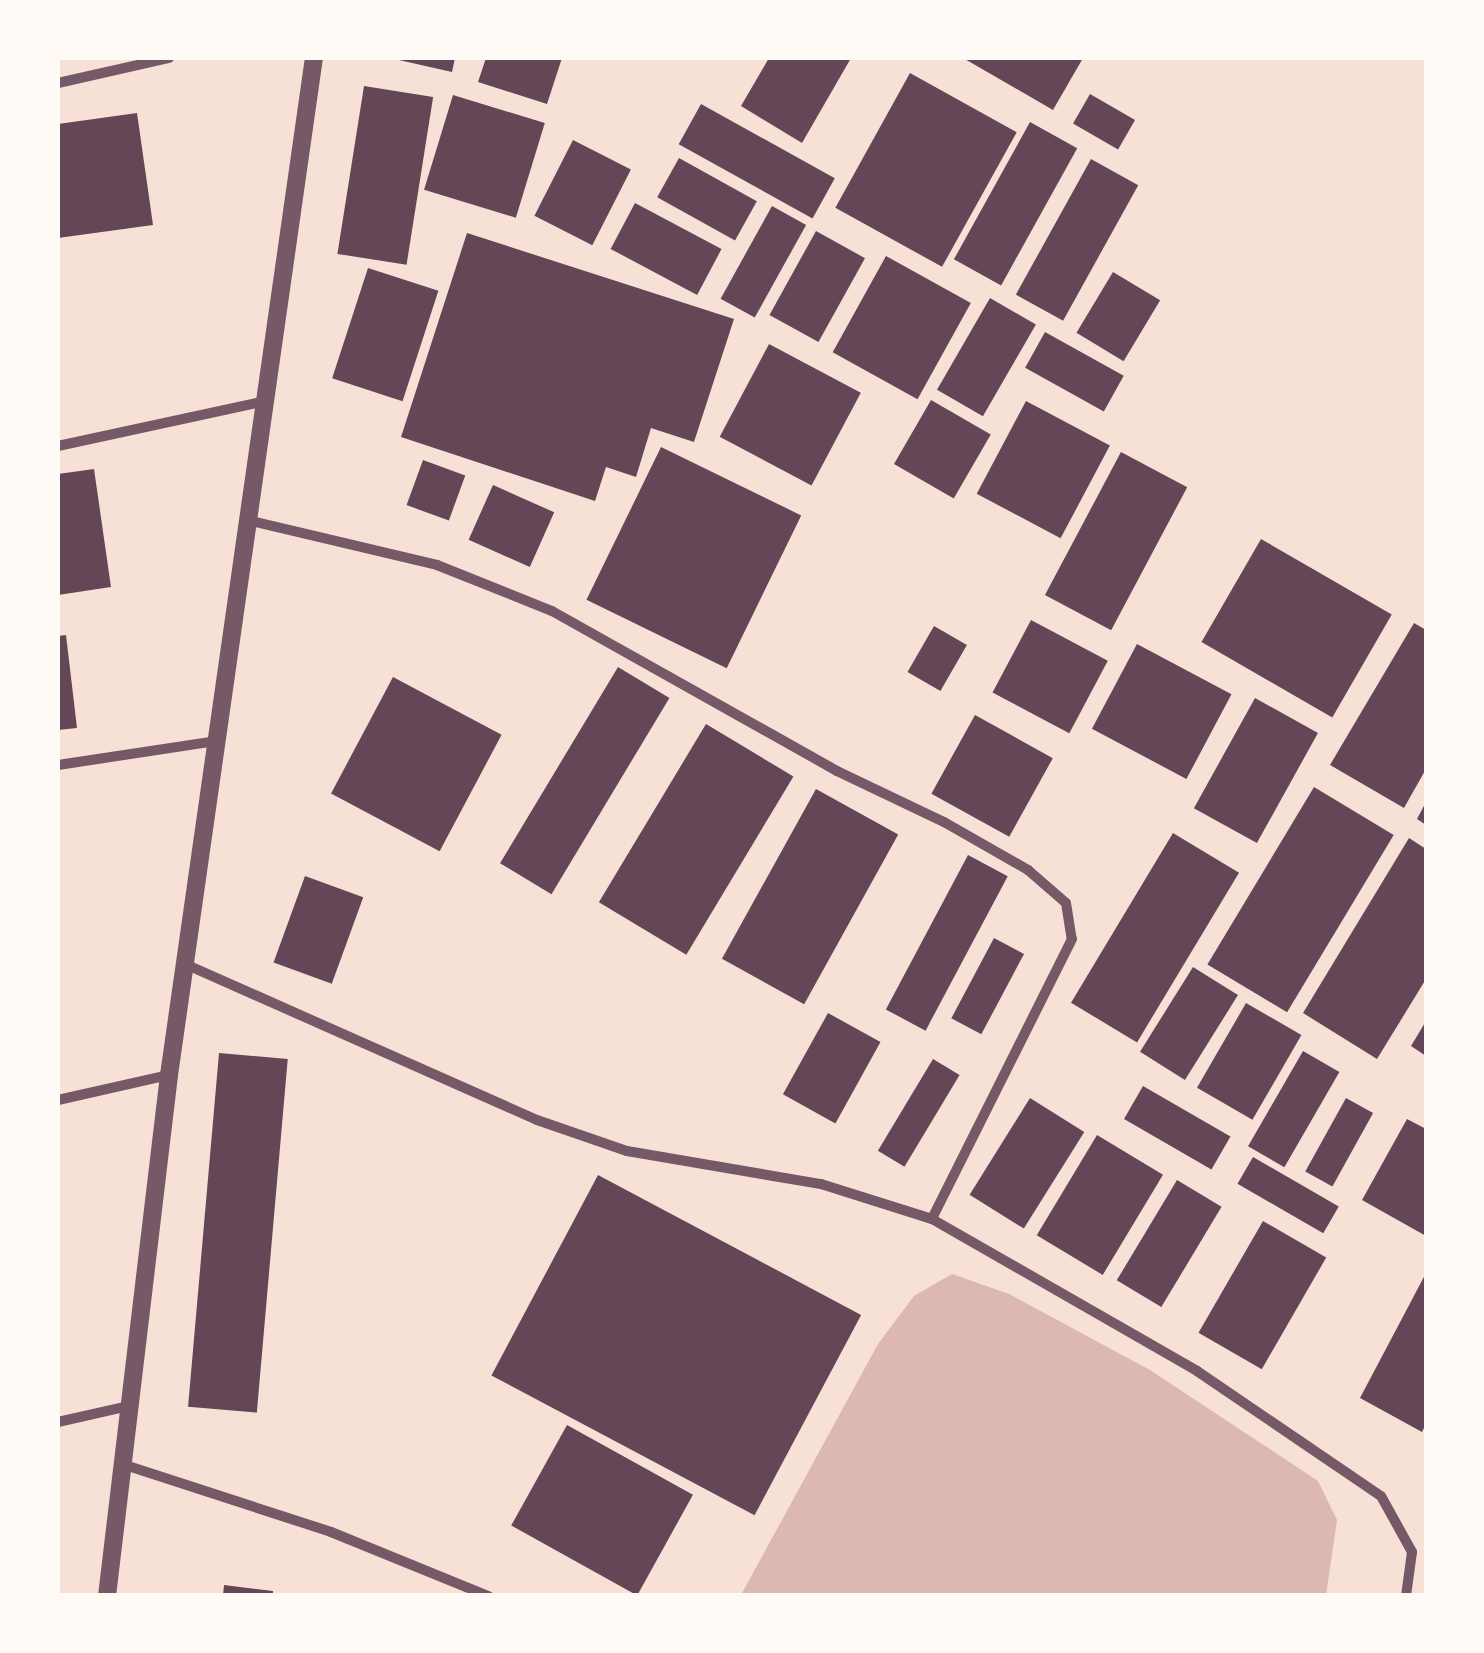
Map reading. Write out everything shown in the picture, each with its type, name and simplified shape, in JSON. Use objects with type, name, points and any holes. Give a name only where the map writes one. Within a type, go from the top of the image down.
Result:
[{"type":"street","points":[[58,83],[170,58]]},
{"type":"street","points":[[107,1596],[168,1076],[270,401],[314,58]]},
{"type":"street","points":[[58,446],[270,401]]},
{"type":"street","points":[[250,521],[437,564],[552,611],[837,771],[944,822],[1028,870],[1066,903],[1072,939],[932,1219]]},
{"type":"street","points":[[58,765],[217,741]]},
{"type":"street","points":[[185,964],[537,1120],[627,1152],[821,1184],[932,1219],[1197,1370],[1381,1496],[1412,1552],[1406,1596]]},
{"type":"street","points":[[58,1100],[168,1076]]},
{"type":"street","points":[[58,1422],[129,1406]]},
{"type":"street","points":[[122,1464],[332,1532],[488,1596]]},
{"type":"shaded area","points":[[952,1274],[1009,1294],[1150,1370],[1318,1481],[1337,1520],[1326,1595],[741,1595],[878,1344],[914,1296]]},
{"type":"building","points":[[390,58],[455,58],[452,72]]},
{"type":"building","points":[[486,58],[562,58],[547,104],[478,82]]},
{"type":"building","points":[[769,58],[851,58],[802,143],[741,106]]},
{"type":"building","points":[[963,58],[1083,58],[1053,110]]},
{"type":"building","points":[[910,73],[1017,132],[942,267],[835,208]]},
{"type":"building","points":[[364,86],[433,97],[407,265],[337,254]]},
{"type":"building","points":[[1090,94],[1135,120],[1118,149],[1073,123]]},
{"type":"building","points":[[453,95],[545,123],[516,218],[424,190]]},
{"type":"building","points":[[701,104],[835,178],[813,218],[679,144]]},
{"type":"building","points":[[137,113],[153,225],[58,238],[58,124]]},
{"type":"building","points":[[1030,122],[1077,148],[1001,285],[954,259]]},
{"type":"building","points":[[573,140],[631,170],[592,245],[534,216]]},
{"type":"building","points":[[679,158],[757,201],[735,241],[657,197]]},
{"type":"building","points":[[1091,159],[1138,185],[1063,321],[1016,295]]},
{"type":"building","points":[[635,203],[722,249],[697,295],[611,249]]},
{"type":"building","points":[[772,206],[806,225],[755,318],[721,299]]},
{"type":"building","points":[[816,231],[865,258],[818,342],[769,315]]},
{"type":"building","points":[[467,233],[734,319],[694,442],[651,428],[636,477],[606,467],[595,501],[401,437]]},
{"type":"building","points":[[886,256],[971,303],[918,399],[833,352]]},
{"type":"building","points":[[368,268],[438,291],[403,401],[332,378]]},
{"type":"building","points":[[1113,272],[1160,300],[1124,361],[1076,333]]},
{"type":"building","points":[[990,298],[1036,324],[983,416],[937,390]]},
{"type":"building","points":[[1045,332],[1124,376],[1104,411],[1025,368]]},
{"type":"building","points":[[769,344],[861,393],[812,486],[720,437]]},
{"type":"building","points":[[931,400],[991,434],[954,499],[894,464]]},
{"type":"building","points":[[1026,401],[1110,446],[1061,538],[977,494]]},
{"type":"building","points":[[661,447],[801,515],[727,668],[586,600]]},
{"type":"building","points":[[1121,452],[1187,487],[1111,630],[1045,595]]},
{"type":"building","points":[[423,460],[465,475],[449,520],[407,505]]},
{"type":"building","points":[[94,469],[111,587],[58,595],[58,474]]},
{"type":"building","points":[[493,485],[554,512],[530,567],[469,540]]},
{"type":"building","points":[[1261,539],[1392,614],[1332,718],[1202,642]]},
{"type":"building","points":[[1031,620],[1108,661],[1069,733],[993,692]]},
{"type":"building","points":[[1414,623],[1426,630],[1426,769],[1404,808],[1330,765]]},
{"type":"building","points":[[934,626],[967,645],[940,691],[908,672]]},
{"type":"building","points":[[66,635],[77,728],[58,730],[58,636]]},
{"type":"building","points":[[1137,644],[1231,694],[1186,779],[1092,729]]},
{"type":"building","points":[[618,667],[669,698],[551,894],[500,863]]},
{"type":"building","points":[[393,677],[502,735],[440,851],[331,794]]},
{"type":"building","points":[[1255,698],[1318,733],[1257,843],[1194,808]]},
{"type":"building","points":[[975,715],[1053,758],[1009,837],[931,794]]},
{"type":"building","points":[[706,724],[793,777],[686,955],[599,902]]},
{"type":"building","points":[[1314,787],[1394,835],[1287,1012],[1207,964]]},
{"type":"building","points":[[816,789],[898,835],[804,1004],[722,959]]},
{"type":"building","points":[[1426,802],[1426,825],[1417,819]]},
{"type":"building","points":[[1173,833],[1239,873],[1137,1042],[1071,1003]]},
{"type":"building","points":[[1409,838],[1426,849],[1426,979],[1377,1059],[1303,1013]]},
{"type":"building","points":[[968,855],[1008,876],[926,1031],[886,1010]]},
{"type":"building","points":[[305,876],[363,897],[332,984],[274,962]]},
{"type":"building","points":[[994,938],[1024,954],[981,1034],[951,1018]]},
{"type":"building","points":[[1193,967],[1238,995],[1185,1080],[1140,1052]]},
{"type":"building","points":[[1246,1003],[1301,1035],[1252,1120],[1197,1088]]},
{"type":"building","points":[[828,1013],[880,1042],[835,1123],[783,1094]]},
{"type":"building","points":[[1426,1021],[1426,1056],[1411,1046]]},
{"type":"building","points":[[1303,1051],[1339,1072],[1284,1167],[1248,1146]]},
{"type":"building","points":[[219,1053],[288,1059],[257,1413],[188,1407]]},
{"type":"building","points":[[933,1059],[960,1075],[904,1167],[878,1151]]},
{"type":"building","points":[[1143,1086],[1230,1136],[1211,1169],[1124,1119]]},
{"type":"building","points":[[1030,1098],[1084,1132],[1024,1229],[970,1195]]},
{"type":"building","points":[[1346,1098],[1373,1113],[1332,1186],[1305,1171]]},
{"type":"building","points":[[1407,1119],[1426,1129],[1426,1236],[1362,1200]]},
{"type":"building","points":[[1097,1135],[1163,1175],[1103,1275],[1037,1235]]},
{"type":"building","points":[[1253,1157],[1339,1206],[1323,1233],[1238,1184]]},
{"type":"building","points":[[598,1175],[861,1315],[755,1515],[491,1375]]},
{"type":"building","points":[[1177,1180],[1222,1207],[1161,1307],[1117,1280]]},
{"type":"building","points":[[1263,1221],[1326,1258],[1262,1369],[1198,1333]]},
{"type":"building","points":[[1426,1273],[1426,1424],[1422,1432],[1360,1398]]},
{"type":"building","points":[[567,1425],[693,1495],[637,1595],[511,1526]]},
{"type":"building","points":[[224,1585],[273,1591],[273,1596],[223,1596]]}]
